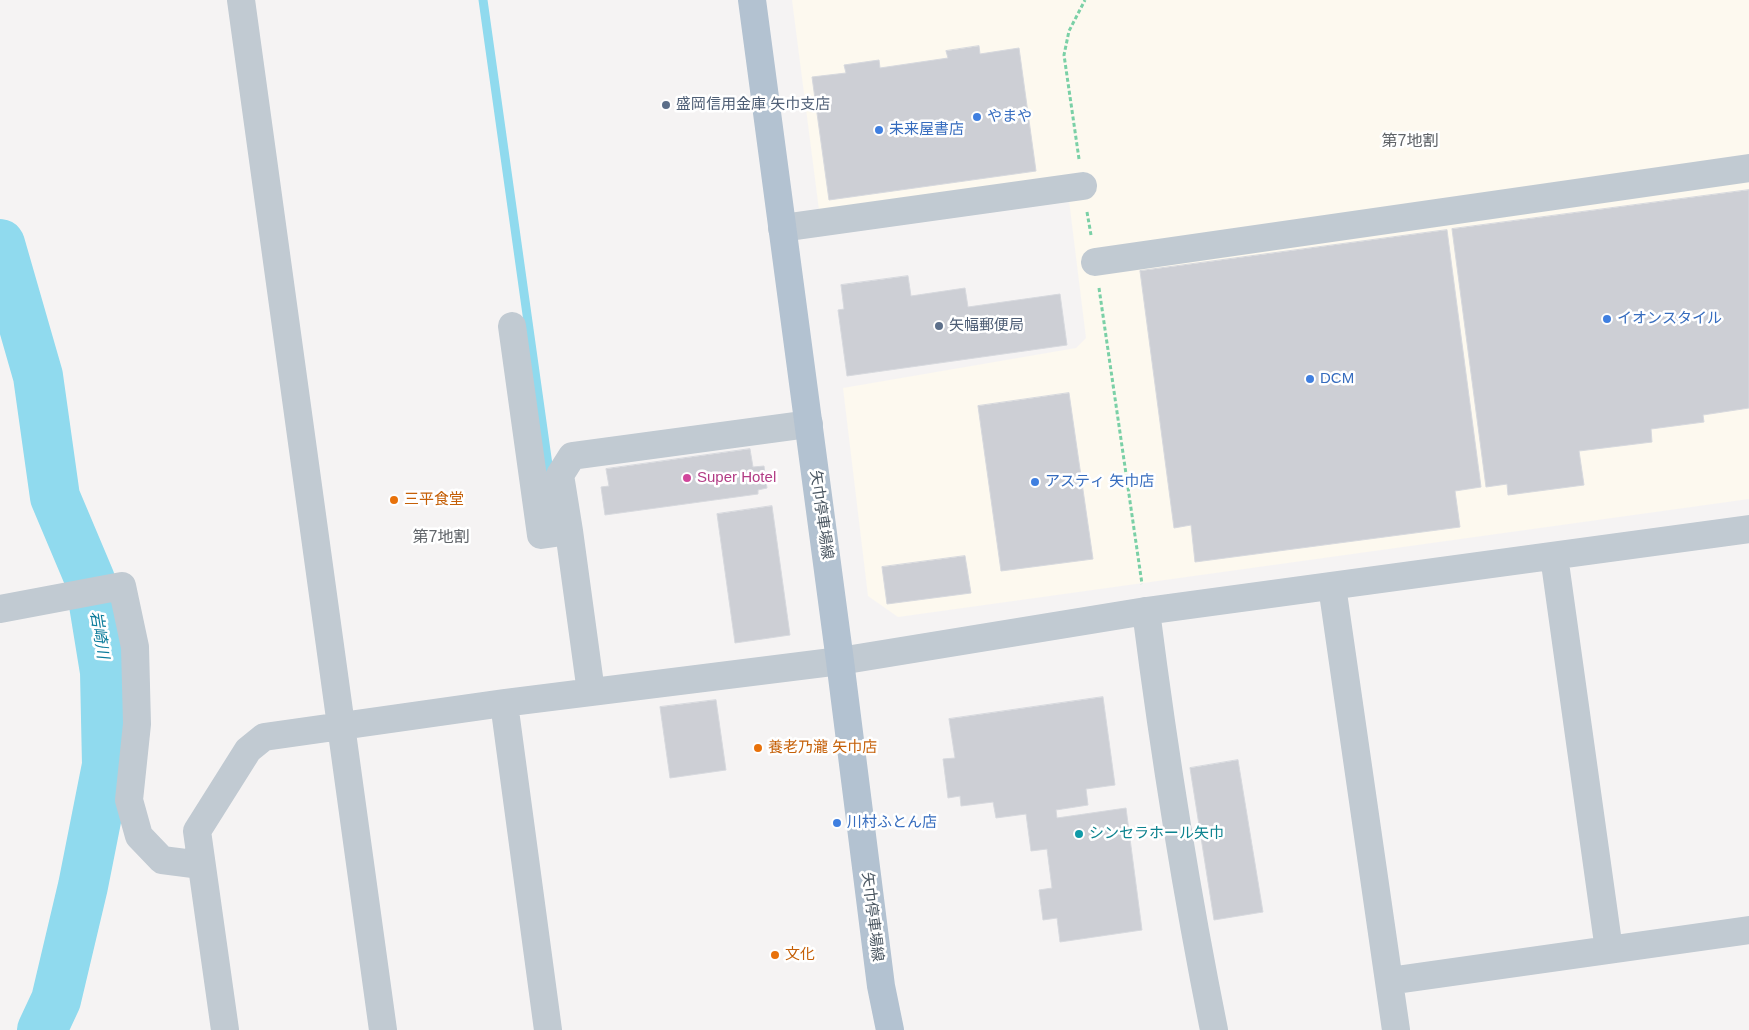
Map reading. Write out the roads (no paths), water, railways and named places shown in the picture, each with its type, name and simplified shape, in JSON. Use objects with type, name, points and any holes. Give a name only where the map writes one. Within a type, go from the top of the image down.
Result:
[{"type":"main road","name":"矢巾停車場線","points":[[752,0],[809,424],[881,986],[890,1030]]},
{"type":"street","points":[[241,0],[383,1030]]},
{"type":"street","points":[[1095,262],[1749,168]]},
{"type":"street","points":[[782,228],[1084,186]]},
{"type":"street","points":[[512,326],[541,535],[560,532]]},
{"type":"street","points":[[591,692],[560,532],[560,475],[572,456],[809,424]]},
{"type":"street","points":[[225,1030],[197,832],[248,750],[264,737],[504,703],[840,661],[1146,611],[1749,529]]},
{"type":"street","points":[[1554,556],[1609,950]]},
{"type":"street","points":[[3,608],[122,586],[136,648],[137,724],[129,800],[139,836],[162,860],[202,865]]},
{"type":"street","points":[[1332,586],[1396,1030]]},
{"type":"street","points":[[1146,611],[1166,765],[1191,916],[1214,1030]]},
{"type":"street","points":[[504,703],[548,1030]]},
{"type":"street","points":[[1389,981],[1749,930]]},
{"type":"waterway","points":[[483,0],[550,479]]},
{"type":"waterway","name":"岩崎川","points":[[0,244],[38,376],[55,497],[90,580],[105,672],[107,765],[83,886],[56,1000],[42,1030]]},
{"type":"place","name":"盛岡信用金庫 矢巾支店","points":[[666,105]]},
{"type":"place","name":"やまや","points":[[977,117]]},
{"type":"place","name":"未来屋書店","points":[[879,130]]},
{"type":"place","name":"イオンスタイル","points":[[1607,319]]},
{"type":"place","name":"矢幅郵便局","points":[[939,326]]},
{"type":"place","name":"DCM","points":[[1310,379]]},
{"type":"place","name":"Super Hotel","points":[[687,478]]},
{"type":"place","name":"アスティ 矢巾店","points":[[1035,482]]},
{"type":"place","name":"三平食堂","points":[[394,500]]},
{"type":"place","name":"養老乃瀧 矢巾店","points":[[758,748]]},
{"type":"place","name":"川村ふとん店","points":[[837,823]]},
{"type":"place","name":"シンセラホール矢巾","points":[[1079,834]]},
{"type":"place","name":"文化","points":[[775,955]]},
{"type":"district","name":"第7地割","points":[[1410,142]]},
{"type":"district","name":"第7地割","points":[[441,538]]}]
